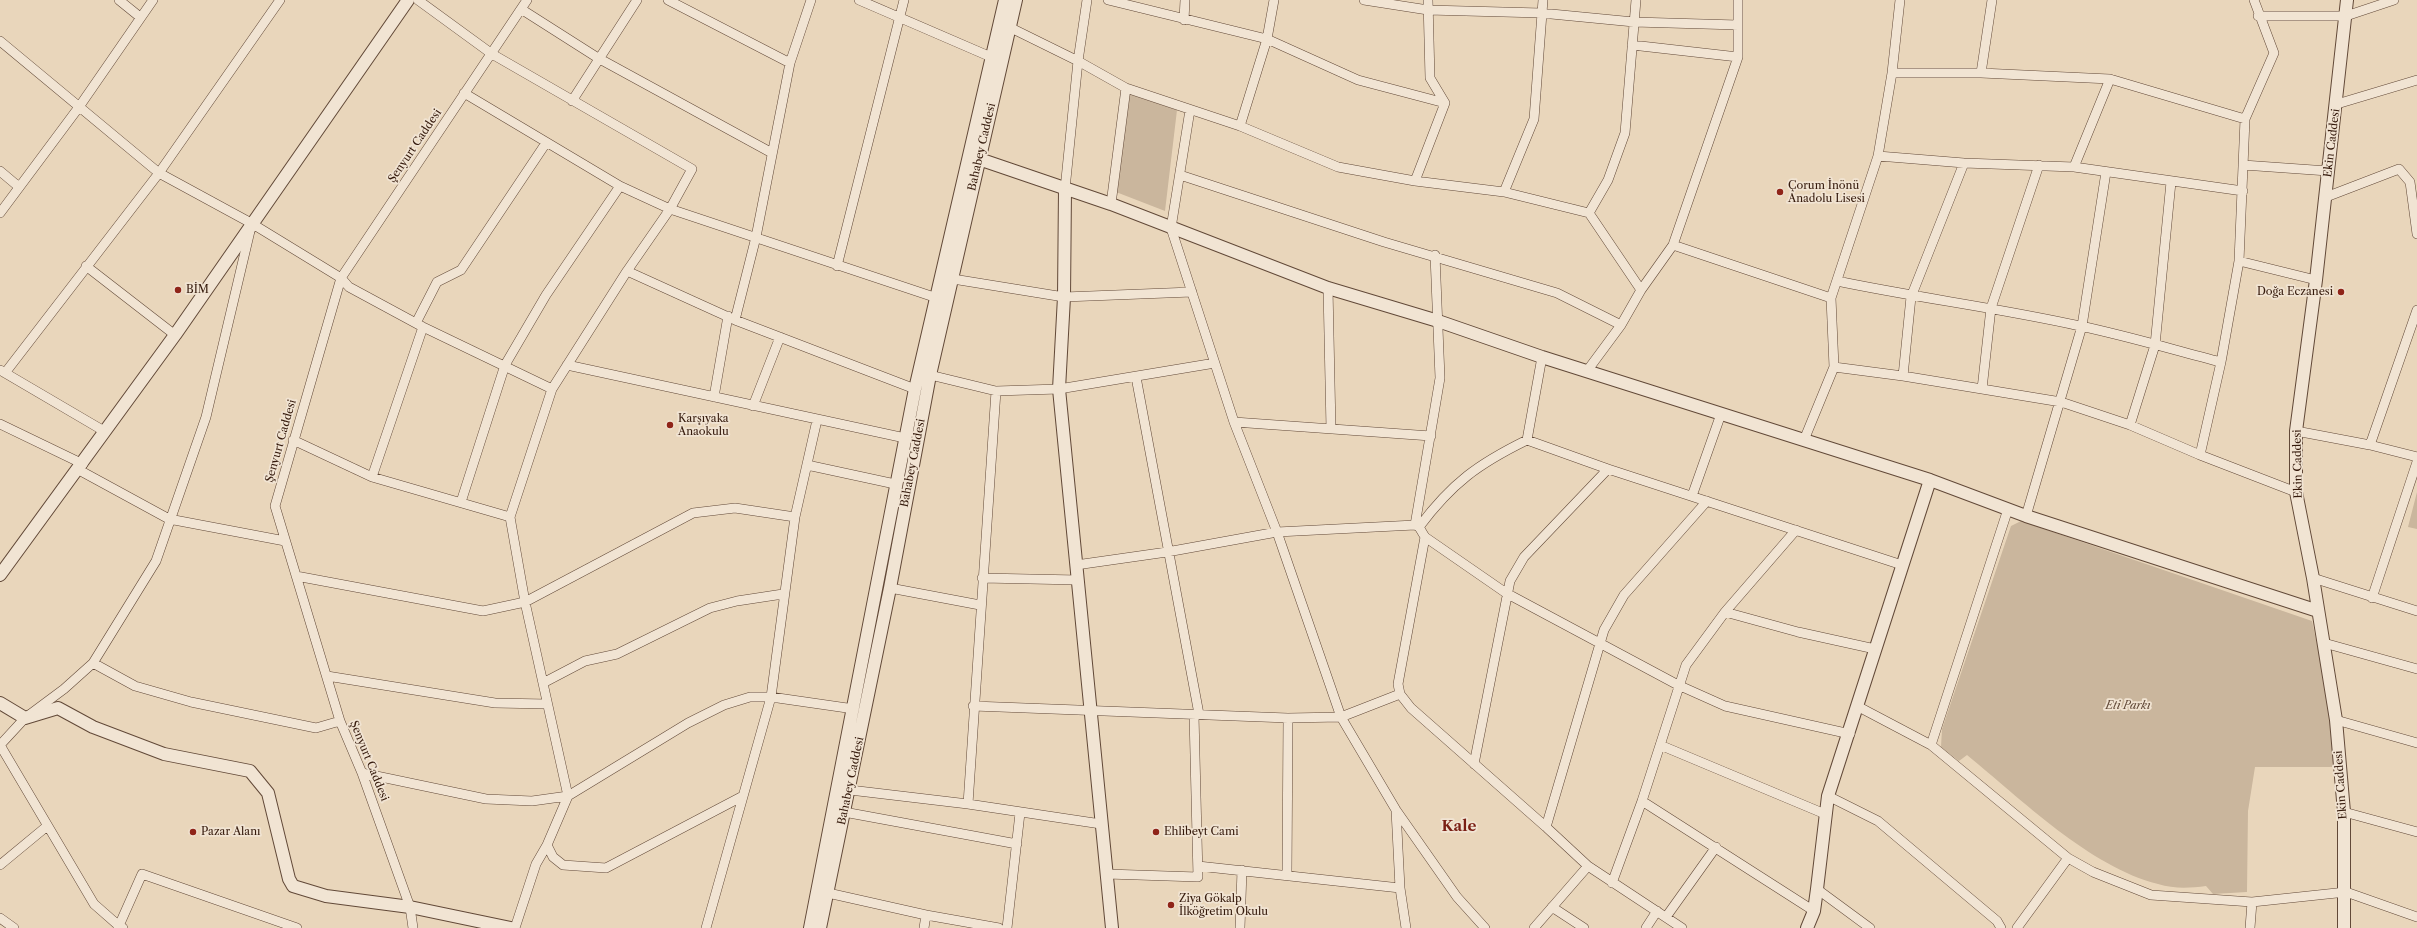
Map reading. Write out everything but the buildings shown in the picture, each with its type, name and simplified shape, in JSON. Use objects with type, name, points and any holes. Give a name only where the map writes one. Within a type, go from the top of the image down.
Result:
[{"type":"street","points":[[119,0],[140,17]]},
{"type":"street","points":[[0,212],[79,107],[153,0]]},
{"type":"street","points":[[104,431],[2,371],[159,173],[280,0]]},
{"type":"street","points":[[0,575],[81,467],[104,431],[175,335],[408,0]]},
{"type":"street","points":[[418,0],[492,54],[692,169],[670,209],[627,270],[552,389],[510,517],[547,704],[568,796],[547,844],[536,864],[515,928]]},
{"type":"street","name":"Şenyurt Caddesi","points":[[413,928],[410,907],[362,773],[340,722],[275,506],[341,278],[527,0]]},
{"type":"street","points":[[572,101],[598,58],[637,0]]},
{"type":"street","points":[[668,0],[790,63]]},
{"type":"street","points":[[714,397],[732,318],[756,237],[790,63],[811,0]]},
{"type":"street","points":[[858,0],[898,19],[991,58]]},
{"type":"street","points":[[837,266],[904,0]]},
{"type":"street","name":"Bahabey Caddesi","points":[[810,928],[854,709],[895,484],[915,389],[1005,0]]},
{"type":"street","name":"Bahabey Caddesi","points":[[820,928],[850,790],[930,375],[1016,0]]},
{"type":"street","points":[[1086,0],[1078,61],[1065,189],[1064,297],[1059,389],[1092,709],[1101,824],[1112,928]]},
{"type":"street","points":[[1108,0],[1184,20],[1267,39],[1358,80],[1445,103]]},
{"type":"street","points":[[1184,20],[1185,0]]},
{"type":"street","points":[[1240,126],[1267,39],[1274,0]]},
{"type":"street","points":[[1364,0],[1428,10],[1541,13],[1634,22],[1738,25]]},
{"type":"street","points":[[1428,0],[1430,78],[1445,103]]},
{"type":"street","points":[[1504,192],[1534,119],[1543,0]]},
{"type":"street","points":[[1589,212],[1608,180],[1625,133],[1636,0]]},
{"type":"street","points":[[1587,371],[1621,325],[1641,290],[1673,245],[1738,57],[1738,0]]},
{"type":"street","points":[[1804,440],[1834,367],[1830,298],[1878,156],[1892,73],[1900,0]]},
{"type":"street","points":[[1981,73],[1992,0]]},
{"type":"street","points":[[2200,455],[2221,362],[2239,261],[2245,119],[2274,53],[2258,16],[2254,0]]},
{"type":"street","name":"Ekin Caddesi","points":[[2344,928],[2346,892],[2344,812],[2336,720],[2313,578],[2296,492],[2296,432],[2337,104],[2347,0]]},
{"type":"street","points":[[2258,16],[2346,16],[2394,0]]},
{"type":"street","points":[[521,9],[598,58],[772,153]]},
{"type":"street","points":[[1009,28],[1078,61],[1126,88],[1240,126],[1338,167],[1415,181],[1504,192],[1589,212],[1641,290]]},
{"type":"street","points":[[0,41],[159,173],[252,223],[341,278],[349,287],[420,325],[552,389]]},
{"type":"street","points":[[1632,45],[1738,57]]},
{"type":"street","points":[[1892,73],[1981,73],[2110,79],[2245,119]]},
{"type":"street","points":[[2074,167],[2110,79]]},
{"type":"street","points":[[2337,104],[2417,80]]},
{"type":"street","points":[[1111,204],[1126,88]]},
{"type":"street","points":[[464,93],[620,186],[670,209],[756,237],[837,266],[937,298]]},
{"type":"street","points":[[1415,181],[1445,103]]},
{"type":"street","points":[[1190,110],[1171,228],[1234,422],[1277,532],[1341,717],[1396,810],[1457,897],[1485,928]]},
{"type":"street","points":[[372,477],[420,325],[436,282],[460,270],[546,143]]},
{"type":"street","points":[[1878,156],[1964,163],[2074,167],[2171,182],[2243,191]]},
{"type":"street","points":[[979,159],[1111,204],[1328,288],[1438,321],[1542,357],[1930,480],[2026,516],[2318,611]]},
{"type":"street","points":[[1903,376],[1911,296],[1964,163]]},
{"type":"street","points":[[1982,389],[1991,308],[2039,165]]},
{"type":"street","points":[[2243,165],[2328,171]]},
{"type":"street","points":[[2326,197],[2399,169],[2413,181],[2417,234]]},
{"type":"street","points":[[0,171],[19,187]]},
{"type":"street","points":[[2026,516],[2061,402],[2082,326],[2106,172]]},
{"type":"street","points":[[1180,175],[1384,242],[1435,255],[1557,293],[1621,325]]},
{"type":"street","points":[[2130,425],[2155,345],[2171,182]]},
{"type":"street","points":[[461,502],[505,365],[546,296],[620,186]]},
{"type":"street","points":[[252,223],[206,417],[169,519],[156,561],[93,663],[64,689],[25,718],[0,745],[46,827],[94,904],[120,928],[142,874],[298,928]]},
{"type":"street","points":[[1673,245],[1830,298]]},
{"type":"street","points":[[1435,255],[1440,378],[1417,526],[1425,537],[1506,592],[1599,644],[1678,685],[1725,706],[1850,734]]},
{"type":"street","points":[[2239,261],[2316,280]]},
{"type":"street","points":[[86,266],[175,335]]},
{"type":"street","points":[[627,270],[732,318],[915,389]]},
{"type":"street","points":[[953,280],[1064,297],[1192,292]]},
{"type":"street","points":[[1836,281],[1911,296],[1991,308],[2082,326],[2221,362]]},
{"type":"street","points":[[1328,288],[1331,429]]},
{"type":"street","points":[[2370,445],[2417,310]]},
{"type":"street","points":[[753,406],[780,337]]},
{"type":"street","points":[[1527,440],[1542,357]]},
{"type":"street","points":[[930,375],[996,391],[1059,389],[1214,363]]},
{"type":"street","points":[[567,365],[905,438]]},
{"type":"street","points":[[1834,367],[1903,376],[2061,402],[2130,425],[2200,455],[2296,492]]},
{"type":"street","points":[[1107,874],[1198,877],[1196,714],[1136,377]]},
{"type":"street","points":[[968,804],[973,706],[996,391]]},
{"type":"street","points":[[1692,496],[1721,414]]},
{"type":"street","points":[[706,928],[771,697],[795,517],[817,420]]},
{"type":"street","points":[[1234,422],[1431,436]]},
{"type":"street","points":[[0,424],[81,467],[169,519],[285,541]]},
{"type":"street","points":[[2296,432],[2370,445],[2417,457]]},
{"type":"street","points":[[293,440],[372,477],[510,517]]},
{"type":"street","points":[[1076,565],[1167,552],[1277,532],[1417,526],[1453,486],[1477,467],[1527,440],[1608,469],[1902,565]]},
{"type":"street","points":[[2372,598],[2417,462]]},
{"type":"street","points":[[807,465],[895,484]]},
{"type":"street","points":[[1474,764],[1506,592],[1524,557],[1608,469]]},
{"type":"street","points":[[1807,928],[1814,911],[1828,796],[1850,734],[1857,706],[1930,480]]},
{"type":"street","points":[[1546,827],[1599,644],[1624,595],[1707,501]]},
{"type":"street","points":[[296,576],[483,611],[526,602],[693,513],[735,508],[795,517]]},
{"type":"street","points":[[1931,745],[2008,509]]},
{"type":"street","points":[[1612,883],[1642,801],[1678,685],[1686,665],[1725,612],[1796,530]]},
{"type":"street","points":[[1425,537],[1398,684],[1400,694],[1411,708],[1588,866],[1682,928]]},
{"type":"street","points":[[982,578],[1078,580]]},
{"type":"street","points":[[2313,578],[2372,598],[2417,611]]},
{"type":"street","points":[[890,588],[980,605]]},
{"type":"street","points":[[543,683],[585,661],[617,654],[710,608],[737,601],[784,594]]},
{"type":"street","points":[[1725,612],[1798,632],[1875,650]]},
{"type":"street","points":[[2324,643],[2417,669]]},
{"type":"street","points":[[93,663],[135,686],[191,702],[316,728],[340,722]]},
{"type":"street","points":[[327,676],[495,703],[547,704]]},
{"type":"street","points":[[973,706],[1092,709],[1288,718],[1341,717],[1400,694]]},
{"type":"street","points":[[362,773],[486,799],[532,801],[568,796],[724,704],[750,697],[771,697],[854,709]]},
{"type":"street","points":[[0,702],[25,718],[58,708],[93,727],[164,754],[250,771],[268,793],[288,878],[293,886],[326,896],[410,907],[511,928]]},
{"type":"street","points":[[1857,706],[1931,745],[2068,858],[2093,872],[2152,895],[2252,902],[2346,892],[2417,917]]},
{"type":"street","points":[[1287,875],[1288,718]]},
{"type":"street","points":[[2336,720],[2417,743]]},
{"type":"street","points":[[1660,745],[1826,814]]},
{"type":"street","points":[[850,790],[968,804],[1101,824]]},
{"type":"street","points":[[547,844],[553,857],[563,865],[606,868],[743,796]]},
{"type":"street","points":[[1828,796],[1878,821],[1949,878],[1997,921],[2001,928]]},
{"type":"street","points":[[1642,801],[1814,911]]},
{"type":"street","points":[[1396,810],[1400,888],[1406,928]]},
{"type":"street","points":[[844,812],[1017,844]]},
{"type":"street","points":[[2344,812],[2417,832]]},
{"type":"street","points":[[1007,928],[1020,813]]},
{"type":"street","points":[[0,865],[46,827]]},
{"type":"street","points":[[1666,917],[1716,847]]},
{"type":"street","points":[[2017,928],[2068,858]]},
{"type":"street","points":[[1198,866],[1400,888]]},
{"type":"street","points":[[1534,928],[1588,866]]},
{"type":"street","points":[[1240,928],[1242,870]]},
{"type":"street","points":[[1817,889],[1870,928]]},
{"type":"street","points":[[828,893],[926,915],[999,928]]},
{"type":"street","points":[[2250,928],[2252,902]]},
{"type":"street","points":[[1552,907],[1584,928]]},
{"type":"street","points":[[1646,928],[1657,911]]},
{"type":"street","points":[[924,928],[926,915]]},
{"type":"street","points":[[0,918],[14,928]]},
{"type":"green space","points":[[1130,93],[1177,110],[1165,211],[1116,192]]},
{"type":"green space","points":[[2417,492],[2417,529],[2408,527]]},
{"type":"green space","name":"Eti Parkı","points":[[2021,521],[2312,621],[2327,691],[2336,767],[2255,767],[2248,811],[2247,892],[2213,894],[2206,886],[2188,888],[2170,887],[2132,875],[2107,863],[2057,830],[1967,755],[1959,761],[1941,747],[1942,729],[2011,526]]},
{"type":"place","name":"Çorum İnönü Anadolu Lisesi","points":[[1780,192]]},
{"type":"place","name":"BİM","points":[[178,290]]},
{"type":"place","name":"Doğa Eczanesi","points":[[2341,292]]},
{"type":"place","name":"Karşıyaka Anaokulu","points":[[670,425]]},
{"type":"place","name":"Pazar Alanı","points":[[193,832]]},
{"type":"place","name":"Ehlibeyt Cami","points":[[1156,832]]},
{"type":"place","name":"Ziya Gökalp İlköğretim Okulu","points":[[1171,905]]},
{"type":"district","name":"Kale","points":[[1459,827]]}]
